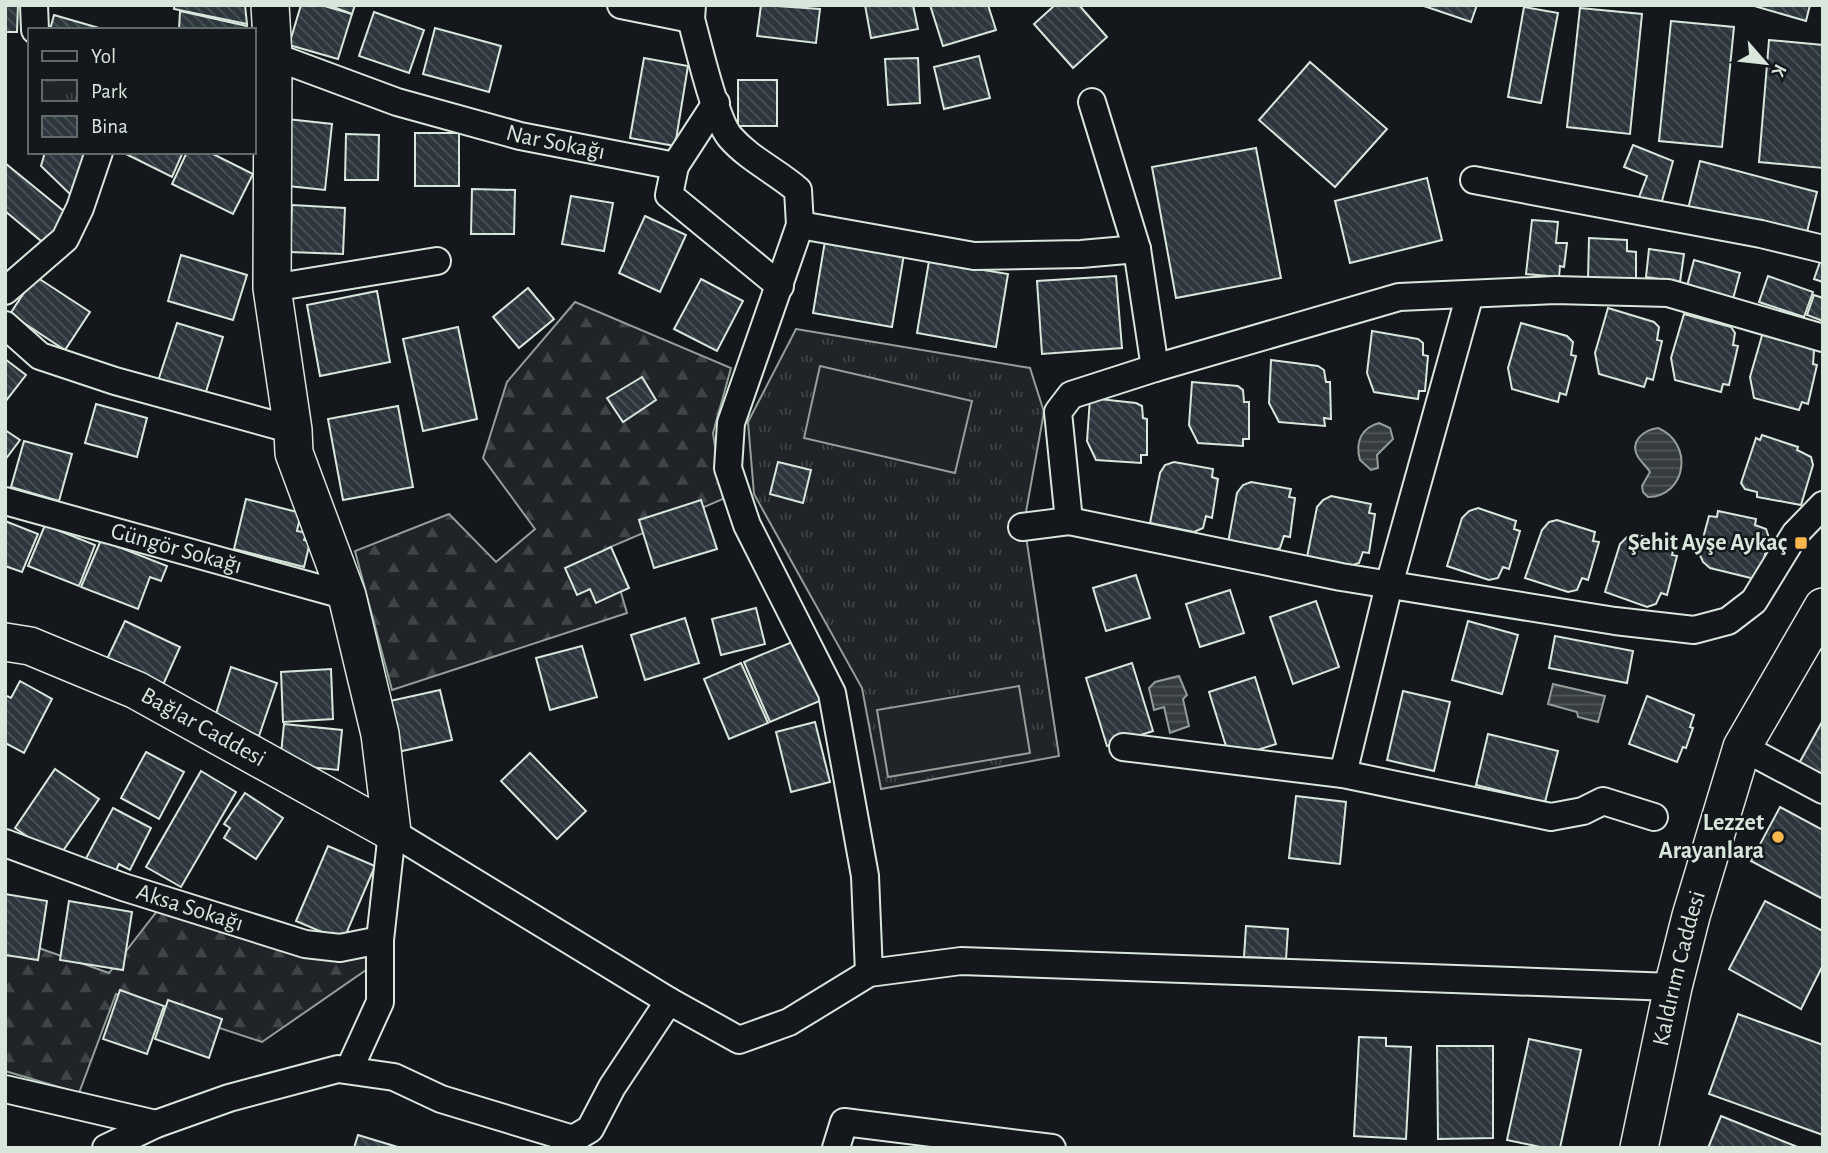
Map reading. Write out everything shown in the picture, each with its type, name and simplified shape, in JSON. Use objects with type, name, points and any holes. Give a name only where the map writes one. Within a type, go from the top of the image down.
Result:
[{"type":"street","points":[[34,5],[35,28]]},
{"type":"street","points":[[270,5],[272,288],[294,453],[347,596],[380,734],[392,832],[380,940],[380,1002],[349,1070]]},
{"type":"street","points":[[621,5],[692,12],[727,134],[755,159],[798,190],[800,225],[731,423],[728,468],[747,525],[832,694],[865,876],[869,973]]},
{"type":"street","name":"Nar Sokağı","points":[[272,56],[397,102],[520,136],[675,166]]},
{"type":"street","points":[[1092,102],[1138,249],[1155,368]]},
{"type":"street","points":[[716,103],[675,166],[668,195],[780,286]]},
{"type":"street","points":[[5,291],[65,239],[80,208],[98,154]]},
{"type":"street","points":[[1474,180],[1761,234],[1823,249]]},
{"type":"street","points":[[800,225],[974,256],[1081,254],[1138,249]]},
{"type":"street","points":[[272,288],[437,261]]},
{"type":"street","points":[[1069,521],[1058,412],[1071,395],[1399,297],[1555,290],[1668,293],[1823,338]]},
{"type":"street","points":[[1343,774],[1389,584],[1470,294]]},
{"type":"street","points":[[5,325],[40,356],[115,381],[293,430]]},
{"type":"street","name":"Güngör Sokağı","points":[[5,501],[347,596]]},
{"type":"street","points":[[1022,527],[1069,521],[1341,577],[1615,621],[1695,630],[1728,621],[1754,601],[1795,534],[1823,505]]},
{"type":"street","name":"Kaldırım Caddesi","points":[[1639,1148],[1691,916],[1742,747],[1823,607]]},
{"type":"street","name":"Bağlar Caddesi","points":[[5,642],[30,646],[136,690],[392,832]]},
{"type":"street","points":[[1123,747],[1343,774],[1551,817],[1583,811],[1603,801],[1654,817]]},
{"type":"street","points":[[1742,747],[1823,790]]},
{"type":"street","points":[[392,832],[669,1001],[739,1040],[789,1022],[869,973],[961,961],[1673,987]]},
{"type":"street","name":"Aksa Sokağı","points":[[5,843],[123,887],[305,944],[340,948],[380,940]]},
{"type":"street","points":[[106,1148],[156,1124],[229,1098],[338,1069],[394,1077],[441,1099],[573,1139],[590,1129],[612,1087],[669,1001]]},
{"type":"street","points":[[5,1088],[156,1124]]},
{"type":"street","points":[[836,1148],[844,1122],[1052,1148]]},
{"type":"green space","points":[[575,302],[731,368],[713,433],[723,499],[608,548],[627,613],[392,690],[355,551],[449,514],[496,562],[535,529],[483,458],[507,382]]},
{"type":"green space","points":[[796,329],[1030,368],[1044,412],[1024,523],[1059,756],[881,789],[862,688],[754,494],[748,422]]},
{"type":"green space","points":[[820,366],[972,401],[955,473],[804,438]]},
{"type":"green space","points":[[1019,686],[1030,753],[888,777],[877,710]]},
{"type":"green space","points":[[168,897],[379,961],[262,1042],[116,994],[79,1093],[5,1071],[5,936],[109,973]]},
{"type":"shaded area","points":[[1379,423],[1390,428],[1393,439],[1377,455],[1378,468],[1371,470],[1360,460],[1358,447],[1364,432]]},
{"type":"shaded area","points":[[1658,428],[1670,435],[1677,445],[1681,468],[1678,479],[1671,488],[1648,497],[1642,486],[1650,472],[1638,457],[1635,446],[1643,434]]},
{"type":"shaded area","points":[[1179,676],[1187,695],[1183,699],[1189,726],[1170,733],[1164,707],[1154,710],[1149,688],[1155,682]]},
{"type":"shaded area","points":[[1553,684],[1605,696],[1598,722],[1578,717],[1577,712],[1548,704]]},
{"type":"building","points":[[5,5],[18,5],[17,32],[5,32]]},
{"type":"building","points":[[174,5],[245,5],[247,24],[174,9]]},
{"type":"building","points":[[301,5],[321,5],[352,14],[338,59],[289,45]]},
{"type":"building","points":[[328,5],[355,5],[352,14]]},
{"type":"building","points":[[761,5],[820,9],[816,43],[757,36]]},
{"type":"building","points":[[865,5],[913,5],[918,29],[871,38]]},
{"type":"building","points":[[930,5],[988,5],[996,30],[943,46]]},
{"type":"building","points":[[1055,5],[1079,5],[1107,37],[1073,68],[1034,24]]},
{"type":"building","points":[[1421,5],[1477,5],[1471,22]]},
{"type":"building","points":[[1751,5],[1810,5],[1806,21]]},
{"type":"building","points":[[1524,7],[1558,13],[1541,103],[1508,97]]},
{"type":"building","points":[[1580,8],[1642,14],[1630,134],[1567,127]]},
{"type":"building","points":[[180,11],[247,26],[246,28],[179,28]]},
{"type":"building","points":[[374,12],[424,30],[409,73],[359,56]]},
{"type":"building","points":[[54,15],[99,28],[51,28]]},
{"type":"building","points":[[1671,21],[1734,27],[1722,147],[1659,141]]},
{"type":"building","points":[[435,28],[501,46],[489,92],[423,74]]},
{"type":"building","points":[[1769,40],[1823,45],[1823,168],[1759,162]]},
{"type":"building","points":[[979,56],[990,98],[944,109],[934,67]]},
{"type":"building","points":[[644,58],[688,66],[675,146],[630,138]]},
{"type":"building","points":[[918,58],[920,103],[888,105],[885,59]]},
{"type":"building","points":[[1310,62],[1387,129],[1335,187],[1259,120]]},
{"type":"building","points":[[738,80],[777,80],[777,126],[738,126]]},
{"type":"building","points":[[287,119],[332,124],[325,190],[279,185]]},
{"type":"building","points":[[415,133],[459,133],[459,186],[415,186]]},
{"type":"building","points":[[346,134],[379,135],[378,180],[345,180]]},
{"type":"building","points":[[1633,145],[1673,161],[1660,208],[1638,200],[1647,176],[1624,167]]},
{"type":"building","points":[[1256,148],[1281,278],[1176,298],[1152,167]]},
{"type":"building","points":[[44,154],[87,154],[73,197],[41,166]]},
{"type":"building","points":[[126,154],[182,154],[172,177]]},
{"type":"building","points":[[186,154],[213,154],[253,174],[233,214],[172,184]]},
{"type":"building","points":[[1700,161],[1817,192],[1805,240],[1688,209]]},
{"type":"building","points":[[5,163],[71,217],[47,246],[5,211]]},
{"type":"building","points":[[1427,178],[1442,240],[1350,263],[1335,201]]},
{"type":"building","points":[[472,189],[515,190],[514,234],[471,234]]},
{"type":"building","points":[[571,196],[613,203],[604,251],[562,244]]},
{"type":"building","points":[[292,205],[345,208],[343,254],[290,252]]},
{"type":"building","points":[[645,216],[686,235],[660,292],[619,273]]},
{"type":"building","points":[[1532,220],[1558,222],[1556,243],[1567,243],[1564,267],[1560,266],[1559,277],[1526,274]]},
{"type":"building","points":[[1589,238],[1627,240],[1627,251],[1636,252],[1636,281],[1588,279]]},
{"type":"building","points":[[825,241],[904,254],[892,327],[813,313]]},
{"type":"building","points":[[1649,249],[1684,254],[1680,282],[1646,277]]},
{"type":"building","points":[[181,255],[247,275],[233,320],[168,301]]},
{"type":"building","points":[[1823,259],[1823,282],[1814,279]]},
{"type":"building","points":[[1694,260],[1740,273],[1733,299],[1687,286]]},
{"type":"building","points":[[929,261],[1008,274],[996,347],[917,333]]},
{"type":"building","points":[[35,276],[90,312],[65,350],[10,314]]},
{"type":"building","points":[[1116,276],[1122,348],[1042,354],[1037,281]]},
{"type":"building","points":[[1768,276],[1813,292],[1804,317],[1759,302]]},
{"type":"building","points":[[701,279],[743,301],[717,351],[674,329]]},
{"type":"building","points":[[528,288],[554,319],[519,348],[493,317]]},
{"type":"building","points":[[377,291],[390,362],[320,376],[307,305]]},
{"type":"building","points":[[1814,295],[1823,298],[1823,321],[1807,315]]},
{"type":"building","points":[[1608,308],[1654,322],[1659,327],[1657,340],[1662,341],[1653,380],[1647,378],[1644,387],[1599,374],[1595,353]]},
{"type":"building","points":[[1684,314],[1731,327],[1735,333],[1733,345],[1738,346],[1729,385],[1723,384],[1721,392],[1675,380],[1671,358]]},
{"type":"building","points":[[177,323],[223,337],[205,395],[158,381]]},
{"type":"building","points":[[1521,323],[1567,336],[1573,342],[1571,355],[1576,356],[1566,395],[1560,393],[1558,402],[1512,389],[1508,368]]},
{"type":"building","points":[[458,327],[477,419],[423,431],[403,339]]},
{"type":"building","points":[[1372,331],[1418,339],[1423,343],[1423,355],[1428,356],[1425,391],[1419,391],[1418,399],[1374,392],[1367,373]]},
{"type":"building","points":[[1763,332],[1810,345],[1814,351],[1813,364],[1817,365],[1808,404],[1802,402],[1799,410],[1754,398],[1750,377]]},
{"type":"building","points":[[5,359],[26,375],[5,402]]},
{"type":"building","points":[[1271,360],[1318,366],[1324,370],[1326,382],[1330,382],[1331,419],[1324,418],[1325,426],[1279,422],[1269,403]]},
{"type":"building","points":[[642,377],[656,400],[623,422],[607,398]]},
{"type":"building","points":[[1192,382],[1238,386],[1243,390],[1244,402],[1249,402],[1249,439],[1243,439],[1243,446],[1198,443],[1189,425]]},
{"type":"building","points":[[1090,398],[1142,406],[1143,418],[1147,419],[1147,455],[1141,455],[1141,463],[1096,460],[1087,441]]},
{"type":"building","points":[[96,404],[147,418],[137,457],[85,443]]},
{"type":"building","points":[[398,406],[413,487],[343,500],[328,419]]},
{"type":"building","points":[[5,430],[20,440],[5,460]]},
{"type":"building","points":[[1762,435],[1798,447],[1797,450],[1811,457],[1813,465],[1801,505],[1757,497],[1757,492],[1745,489],[1741,483],[1756,438],[1760,440]]},
{"type":"building","points":[[24,441],[72,454],[59,501],[11,487]]},
{"type":"building","points":[[778,462],[811,470],[803,503],[770,494]]},
{"type":"building","points":[[1174,462],[1213,469],[1212,477],[1218,479],[1212,518],[1206,516],[1203,528],[1194,532],[1150,523],[1160,473],[1165,465]]},
{"type":"building","points":[[1251,482],[1291,489],[1289,497],[1295,498],[1290,537],[1284,536],[1280,548],[1271,551],[1228,543],[1237,493],[1243,485]]},
{"type":"building","points":[[1331,496],[1371,504],[1369,513],[1375,514],[1369,553],[1363,552],[1359,563],[1350,566],[1307,557],[1317,507]]},
{"type":"building","points":[[246,499],[301,513],[297,531],[307,533],[304,540],[310,542],[304,567],[234,549]]},
{"type":"building","points":[[701,500],[717,549],[654,568],[639,520]]},
{"type":"building","points":[[1478,508],[1516,521],[1514,529],[1520,531],[1509,569],[1503,567],[1498,578],[1489,580],[1447,566],[1462,518],[1469,511]]},
{"type":"building","points":[[1718,511],[1756,519],[1755,525],[1766,529],[1769,538],[1759,580],[1710,568],[1703,562],[1699,553],[1709,516],[1717,517]]},
{"type":"building","points":[[1557,520],[1595,532],[1593,541],[1599,542],[1588,580],[1582,578],[1577,590],[1568,592],[1525,578],[1542,530],[1549,522]]},
{"type":"building","points":[[5,521],[38,534],[22,572],[5,566]]},
{"type":"building","points":[[45,525],[95,545],[79,586],[28,566]]},
{"type":"building","points":[[1636,534],[1674,547],[1672,555],[1677,556],[1667,595],[1661,593],[1656,604],[1647,607],[1605,592],[1620,544],[1627,537]]},
{"type":"building","points":[[101,540],[167,566],[161,581],[150,577],[138,609],[81,587]]},
{"type":"building","points":[[611,547],[629,588],[596,603],[590,589],[577,595],[565,568]]},
{"type":"building","points":[[1136,575],[1150,618],[1106,631],[1093,588]]},
{"type":"building","points":[[1230,590],[1244,633],[1200,647],[1186,604]]},
{"type":"building","points":[[1316,601],[1339,667],[1293,684],[1270,617]]},
{"type":"building","points":[[756,608],[765,644],[721,655],[712,619]]},
{"type":"building","points":[[685,618],[699,663],[645,680],[631,635]]},
{"type":"building","points":[[125,621],[180,647],[163,685],[107,659]]},
{"type":"building","points":[[1468,621],[1518,635],[1502,694],[1452,680]]},
{"type":"building","points":[[1555,636],[1633,651],[1627,683],[1549,668]]},
{"type":"building","points":[[797,640],[822,700],[770,722],[744,662]]},
{"type":"building","points":[[582,646],[597,697],[550,710],[536,658]]},
{"type":"building","points":[[741,663],[768,723],[729,739],[704,679]]},
{"type":"building","points":[[1132,663],[1153,731],[1107,746],[1086,678]]},
{"type":"building","points":[[231,667],[277,683],[259,736],[214,720]]},
{"type":"building","points":[[331,669],[333,719],[283,722],[281,672]]},
{"type":"building","points":[[1255,677],[1276,744],[1230,759],[1209,692]]},
{"type":"building","points":[[20,681],[52,699],[24,753],[5,743],[5,695],[11,698]]},
{"type":"building","points":[[440,690],[452,740],[393,753],[381,703]]},
{"type":"building","points":[[1403,691],[1450,702],[1434,771],[1387,760]]},
{"type":"building","points":[[1647,696],[1694,715],[1686,748],[1683,747],[1677,762],[1629,744]]},
{"type":"building","points":[[1823,720],[1823,781],[1797,767]]},
{"type":"building","points":[[815,722],[830,782],[791,792],[776,732]]},
{"type":"building","points":[[284,724],[342,730],[338,770],[280,764]]},
{"type":"building","points":[[1488,734],[1558,751],[1545,802],[1476,785]]},
{"type":"building","points":[[146,752],[184,772],[159,819],[121,798]]},
{"type":"building","points":[[530,753],[586,811],[557,839],[501,781]]},
{"type":"building","points":[[55,769],[99,799],[58,858],[15,828]]},
{"type":"building","points":[[201,771],[236,792],[181,887],[146,867]]},
{"type":"building","points":[[245,793],[283,818],[256,859],[224,838],[230,828],[224,824]]},
{"type":"building","points":[[1296,796],[1346,802],[1340,864],[1289,858]]},
{"type":"building","points":[[1780,807],[1823,830],[1823,899],[1751,861]]},
{"type":"building","points":[[113,808],[151,828],[130,870],[119,864],[113,877],[84,862]]},
{"type":"building","points":[[328,846],[375,866],[343,941],[296,921]]},
{"type":"building","points":[[5,894],[47,901],[38,960],[5,955]]},
{"type":"building","points":[[69,901],[132,912],[123,970],[60,960]]},
{"type":"building","points":[[1765,901],[1823,931],[1823,965],[1801,1009],[1729,969]]},
{"type":"building","points":[[1246,926],[1288,929],[1286,959],[1244,957]]},
{"type":"building","points":[[120,990],[164,1006],[147,1054],[103,1039]]},
{"type":"building","points":[[168,1000],[222,1019],[209,1058],[155,1039]]},
{"type":"building","points":[[1738,1014],[1823,1045],[1823,1135],[1709,1094]]},
{"type":"building","points":[[1359,1037],[1386,1038],[1386,1046],[1411,1047],[1406,1139],[1354,1136]]},
{"type":"building","points":[[1529,1039],[1581,1050],[1560,1148],[1545,1148],[1507,1140]]},
{"type":"building","points":[[1437,1046],[1493,1046],[1493,1138],[1438,1139]]},
{"type":"building","points":[[1721,1116],[1800,1148],[1708,1148]]},
{"type":"building","points":[[358,1135],[401,1148],[354,1148]]},
{"type":"place","name":"Şehit Ayşe Aykaç","points":[[1801,543]]},
{"type":"place","name":"Lezzet Arayanlara","points":[[1778,837]]}]
